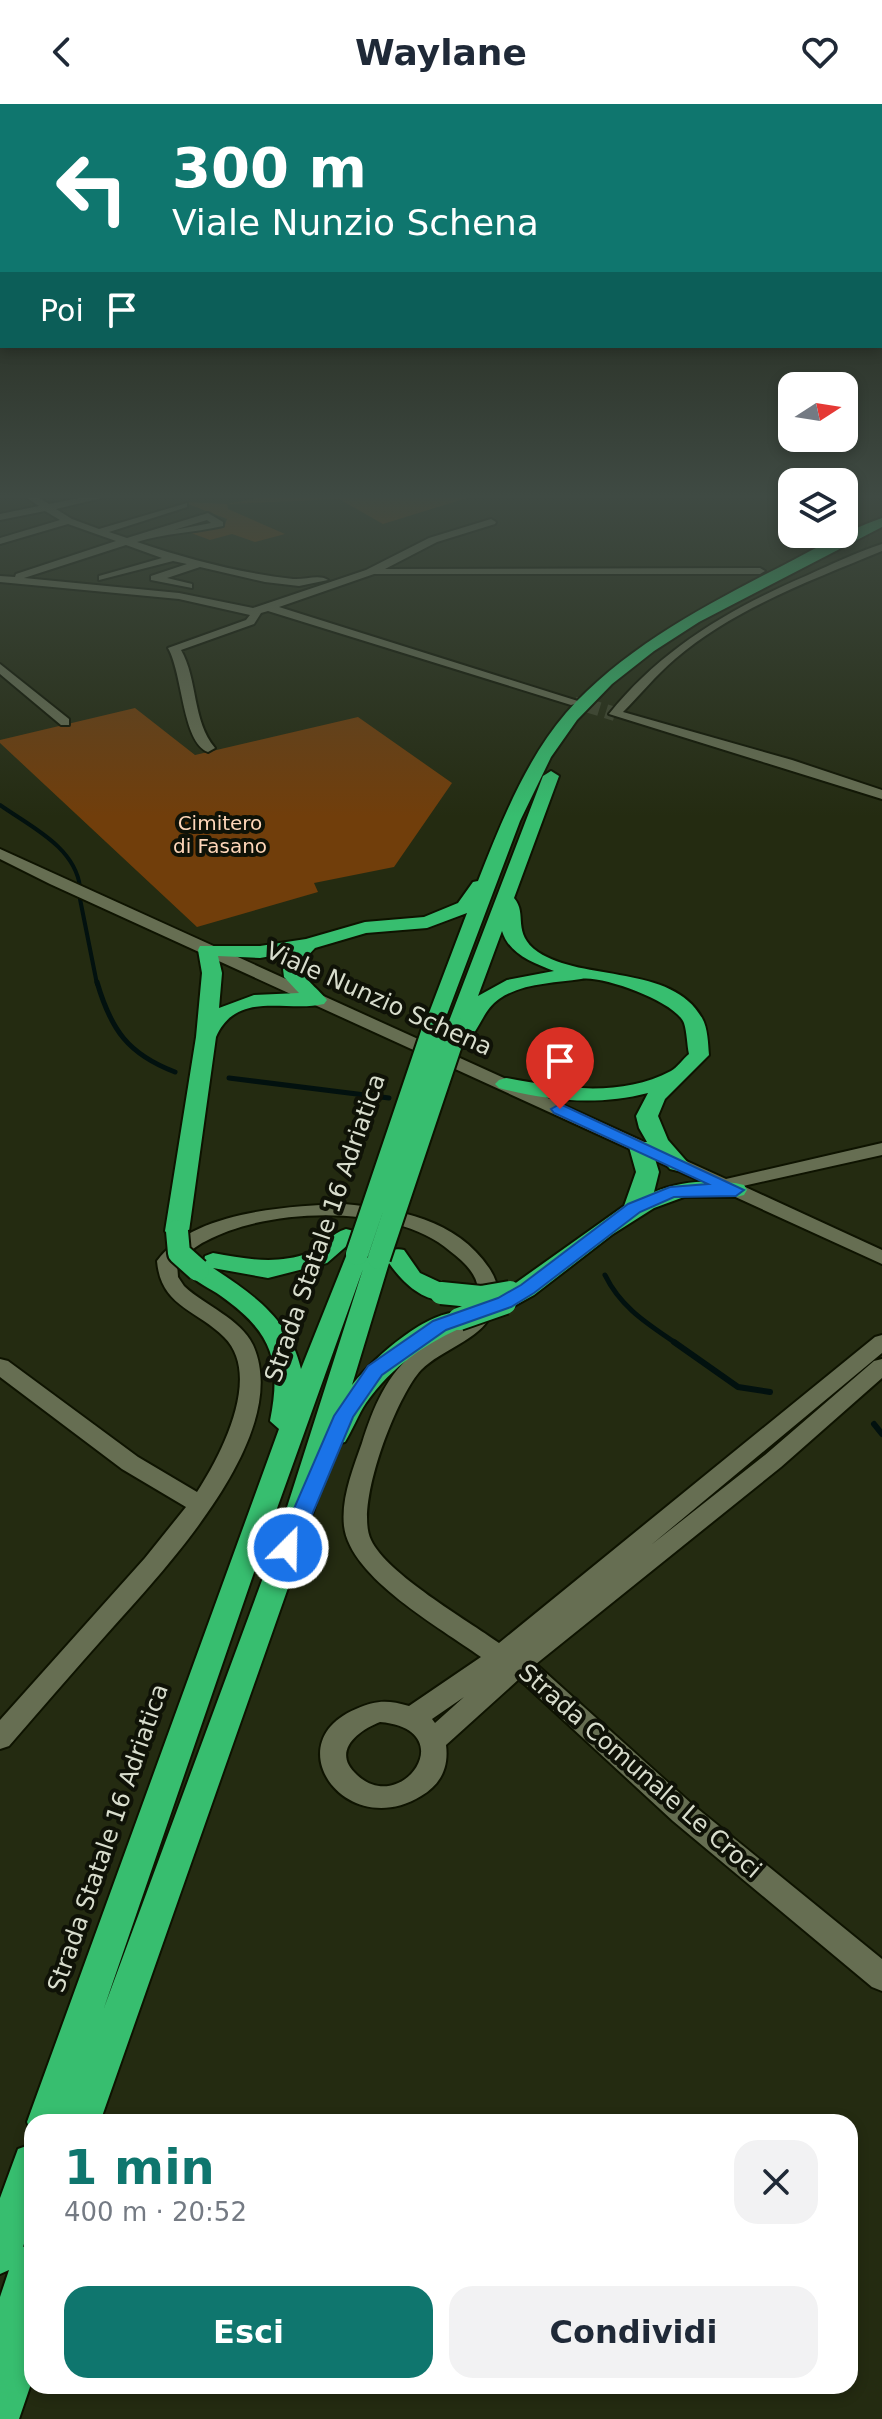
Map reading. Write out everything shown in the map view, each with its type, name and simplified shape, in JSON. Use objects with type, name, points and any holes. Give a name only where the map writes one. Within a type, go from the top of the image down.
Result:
[{"type":"highway","name":"Strada Statale 16 Adriatica","points":[[369,1251],[404,1221],[407,1176],[440,1079],[452,1028],[449,988],[497,850],[543,755],[602,683],[653,646],[730,601]]},
{"type":"highway","name":"Strada Statale 16 Adriatica","points":[[49,2114],[237,1578],[369,1251],[384,1169],[452,1028],[544,788],[568,744],[618,687],[679,638],[741,601]]},
{"type":"highway","points":[[237,1578],[287,1407],[290,1362],[278,1333],[205,1265],[179,1253],[177,1231],[206,1037],[212,973],[207,950],[260,952],[308,944],[350,931],[403,926],[447,916],[465,907],[497,850]]},
{"type":"highway","points":[[517,865],[506,917],[510,938],[531,956],[559,968],[614,978],[654,990],[680,1004],[694,1019],[701,1039],[699,1055],[649,1103],[645,1121],[654,1140],[678,1164]]},
{"type":"highway","points":[[403,926],[431,930],[447,937],[454,949],[449,988]]},
{"type":"highway","points":[[308,944],[292,961],[294,977],[317,1000]]},
{"type":"highway","points":[[452,1028],[506,987],[545,977],[591,975]]},
{"type":"highway","points":[[206,1037],[217,1016],[249,1002],[278,997],[317,1000]]},
{"type":"highway","points":[[506,1084],[579,1097],[613,1096],[651,1087],[686,1070]]},
{"type":"highway","points":[[634,1208],[649,1178],[649,1163],[640,1147]]},
{"type":"highway","points":[[86,2114],[102,2062],[288,1548],[344,1416],[375,1371],[439,1326],[514,1295],[634,1208],[670,1193],[729,1188]]},
{"type":"highway","points":[[205,1265],[268,1270],[369,1251],[441,1293],[481,1297],[514,1295]]},
{"type":"highway","points":[[288,1548],[369,1251]]},
{"type":"highway","points":[[0,2254],[24,2186]]},
{"type":"highway","points":[[0,2358],[24,2287]]},
{"type":"highway","points":[[0,2414],[24,2340]]},
{"type":"street","points":[[200,601],[254,612],[289,601]]},
{"type":"street","points":[[761,601],[678,651],[615,714],[787,763],[882,795]]},
{"type":"street","points":[[270,608],[575,702]]},
{"type":"street","points":[[208,748],[199,739],[182,662],[174,648],[250,622],[256,615],[254,612]]},
{"type":"street","points":[[0,668],[65,722]]},
{"type":"street","name":"Viale Nunzio Schena","points":[[0,853],[729,1188],[878,1253]]},
{"type":"street","points":[[729,1188],[882,1149]]},
{"type":"street","name":"Strada Comunale Le Croci","points":[[201,1505],[232,1452],[252,1385],[245,1349],[224,1325],[174,1291],[165,1275],[167,1261],[204,1234],[254,1217],[311,1208],[344,1209],[422,1223],[457,1243],[488,1284],[488,1303],[476,1322],[415,1364],[388,1400],[355,1509],[360,1545],[395,1580],[509,1660],[683,1813],[882,1977]]},
{"type":"street","points":[[433,1741],[509,1660],[882,1342]]},
{"type":"street","points":[[0,1366],[130,1463],[201,1505],[0,1738]]},
{"type":"street","points":[[412,1718],[475,1677],[509,1660],[773,1461],[882,1366]]},
{"type":"street","points":[[378,1711],[412,1718],[426,1728],[433,1741],[434,1764],[427,1778],[410,1792],[377,1799],[359,1795],[339,1780],[332,1764],[332,1749],[338,1733],[346,1724],[361,1715],[378,1711]]},
{"type":"green space","name":"Cimitero di Fasano","points":[[135,708],[195,755],[358,717],[452,783],[394,867],[314,883],[318,892],[197,927],[0,743],[0,740]]},
{"type":"waterway","points":[[0,805],[61,849],[70,860],[80,887]]},
{"type":"waterway","points":[[80,899],[97,984]]},
{"type":"waterway","points":[[97,982],[108,1014],[124,1038],[145,1057],[175,1072]]},
{"type":"waterway","points":[[229,1078],[389,1098]]},
{"type":"waterway","points":[[605,1275],[627,1306],[677,1344]]},
{"type":"waterway","points":[[674,1342],[738,1387],[770,1392]]},
{"type":"waterway","points":[[874,1424],[882,1434]]},
{"type":"tunnel","points":[[575,702],[592,707]]},
{"type":"tunnel","points":[[586,705],[615,714]]},
{"type":"route","points":[[288,1548],[344,1416],[375,1371],[439,1326],[505,1303],[528,1289],[634,1208],[670,1193],[700,1189],[736,1190],[560,1109]]}]
